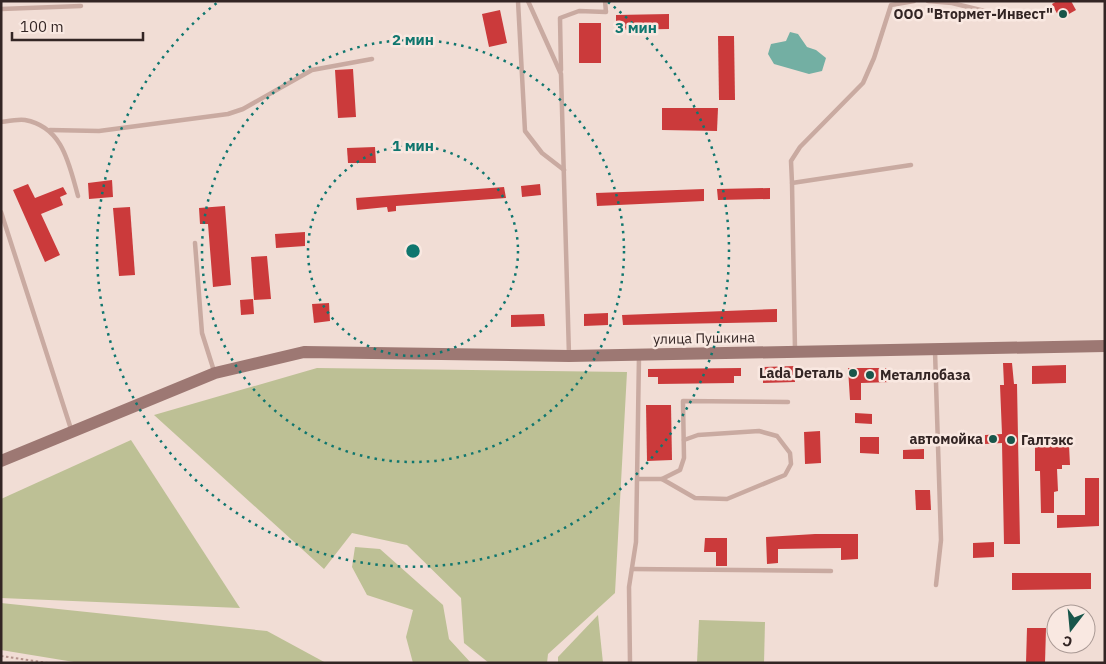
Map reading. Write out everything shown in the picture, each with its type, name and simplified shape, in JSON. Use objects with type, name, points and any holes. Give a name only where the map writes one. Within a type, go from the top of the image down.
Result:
[{"type":"main road","name":"улица Пушкина","points":[[1,461],[215,373],[304,352],[569,356],[1105,346]]},
{"type":"lane","points":[[518,1],[525,130],[542,153],[564,170]]},
{"type":"lane","points":[[528,1],[561,74]]},
{"type":"lane","points":[[569,356],[560,18],[579,11],[606,12],[605,1]]},
{"type":"lane","points":[[795,352],[791,162],[800,147],[862,83],[874,58],[891,6],[914,1]]},
{"type":"lane","points":[[928,1],[952,3],[1017,19],[1039,11]]},
{"type":"lane","points":[[1,9],[81,6]]},
{"type":"lane","points":[[1,122],[24,120],[50,130],[99,131],[228,114],[244,109],[312,70],[372,59]]},
{"type":"lane","points":[[50,130],[65,150],[78,196]]},
{"type":"lane","points":[[792,183],[911,165]]},
{"type":"lane","points":[[1,212],[72,433]]},
{"type":"lane","points":[[196,244],[202,333],[215,373]]},
{"type":"lane","points":[[935,349],[941,540],[936,585]]},
{"type":"lane","points":[[630,663],[630,587],[636,542],[638,479],[639,355]]},
{"type":"lane","points":[[638,479],[662,479],[680,470],[684,458],[683,402],[788,402]]},
{"type":"lane","points":[[662,479],[695,498],[727,500],[785,474],[791,464],[790,453],[777,436],[759,431],[698,435],[684,440]]},
{"type":"lane","points":[[632,569],[831,572]]},
{"type":"path","points":[[1,656],[48,663]]},
{"type":"green space","points":[[317,368],[627,372],[615,593],[548,654],[547,663],[489,663],[464,643],[461,598],[407,545],[352,533],[324,569],[154,415]]},
{"type":"green space","points":[[131,440],[240,608],[1,598],[1,499]]},
{"type":"green space","points":[[355,547],[380,549],[443,605],[449,639],[471,663],[413,663],[406,637],[413,610],[367,595],[352,567]]},
{"type":"green space","points":[[1,603],[267,631],[326,663],[80,663],[1,650]]},
{"type":"green space","points":[[598,615],[603,663],[558,663],[558,657]]},
{"type":"green space","points":[[699,620],[765,622],[764,663],[697,663]]},
{"type":"water","points":[[790,32],[798,34],[807,47],[816,50],[826,58],[822,71],[809,74],[774,64],[768,54],[771,44],[786,41]]},
{"type":"building","name":"ООО \"Втормет-Инвест\"","points":[[1057,1],[1071,1],[1076,10],[1060,19],[1052,4]]},
{"type":"building","points":[[500,10],[507,43],[489,47],[482,14]]},
{"type":"building","points":[[669,14],[669,29],[616,30],[616,15]]},
{"type":"building","points":[[579,23],[601,23],[601,63],[579,63]]},
{"type":"building","points":[[718,36],[734,36],[735,100],[719,100]]},
{"type":"building","points":[[353,69],[356,117],[338,118],[335,70]]},
{"type":"building","points":[[662,108],[718,108],[717,131],[662,130]]},
{"type":"building","points":[[375,147],[376,163],[348,163],[347,148]]},
{"type":"building","points":[[112,180],[113,197],[89,199],[88,183]]},
{"type":"building","points":[[28,184],[35,198],[63,187],[67,194],[60,197],[63,205],[41,214],[60,255],[45,262],[13,190]]},
{"type":"building","points":[[540,184],[541,195],[522,197],[521,186]]},
{"type":"building","points":[[504,187],[506,198],[396,206],[396,211],[388,212],[387,207],[357,210],[356,198]]},
{"type":"building","points":[[770,188],[770,199],[718,200],[717,189]]},
{"type":"building","points":[[704,189],[704,201],[597,206],[596,193]]},
{"type":"building","points":[[225,206],[231,285],[213,287],[208,224],[200,224],[199,208]]},
{"type":"building","points":[[130,207],[135,275],[119,276],[113,208]]},
{"type":"building","points":[[305,232],[305,246],[276,248],[275,234]]},
{"type":"building","points":[[267,256],[271,299],[254,300],[251,257]]},
{"type":"building","points":[[253,299],[254,314],[241,315],[240,300]]},
{"type":"building","points":[[329,303],[330,321],[314,323],[312,304]]},
{"type":"building","points":[[777,309],[777,322],[623,325],[622,315]]},
{"type":"building","points":[[608,313],[608,325],[584,326],[584,314]]},
{"type":"building","points":[[544,314],[545,326],[511,327],[511,315]]},
{"type":"building","points":[[1003,363],[1012,363],[1014,384],[1017,384],[1020,544],[1004,544],[1002,443],[985,444],[985,435],[1002,434],[1000,385],[1004,385]]},
{"type":"building","points":[[1066,365],[1066,383],[1032,384],[1032,366]]},
{"type":"building","points":[[795,366],[795,382],[763,383],[763,367]]},
{"type":"building","points":[[741,368],[741,376],[734,376],[734,383],[658,384],[658,377],[648,377],[648,369]]},
{"type":"building","name":"Металлобаза","points":[[848,368],[891,368],[891,382],[861,383],[861,400],[850,400]]},
{"type":"building","points":[[646,405],[671,405],[672,460],[647,461]]},
{"type":"building","points":[[855,413],[872,414],[872,424],[855,423]]},
{"type":"building","points":[[820,431],[821,463],[805,464],[804,432]]},
{"type":"building","points":[[860,437],[879,437],[879,454],[860,453]]},
{"type":"building","points":[[1069,445],[1070,465],[1062,465],[1062,469],[1057,469],[1058,491],[1054,492],[1054,513],[1041,513],[1040,471],[1035,471],[1035,446]]},
{"type":"building","points":[[924,449],[924,459],[903,459],[903,450]]},
{"type":"building","points":[[1085,478],[1099,478],[1099,526],[1057,528],[1057,515],[1085,515]]},
{"type":"building","points":[[915,490],[930,490],[931,510],[916,510]]},
{"type":"building","points":[[858,534],[858,559],[841,560],[841,548],[778,549],[778,563],[767,564],[766,537]]},
{"type":"building","points":[[705,538],[727,538],[727,566],[716,566],[716,552],[704,552]]},
{"type":"building","points":[[994,542],[994,557],[973,558],[973,543]]},
{"type":"building","points":[[1012,573],[1091,573],[1091,589],[1012,590]]},
{"type":"building","points":[[1027,628],[1046,628],[1045,663],[1026,663]]},
{"type":"place","name":"ООО \"Втормет-Инвест\"","points":[[1063,14]]},
{"type":"place","name":"Lada Dеталь","points":[[853,373]]},
{"type":"place","name":"Металлобаза","points":[[870,375]]},
{"type":"place","name":"автомойка","points":[[993,439]]},
{"type":"place","name":"Галтэкс","points":[[1011,440]]}]
